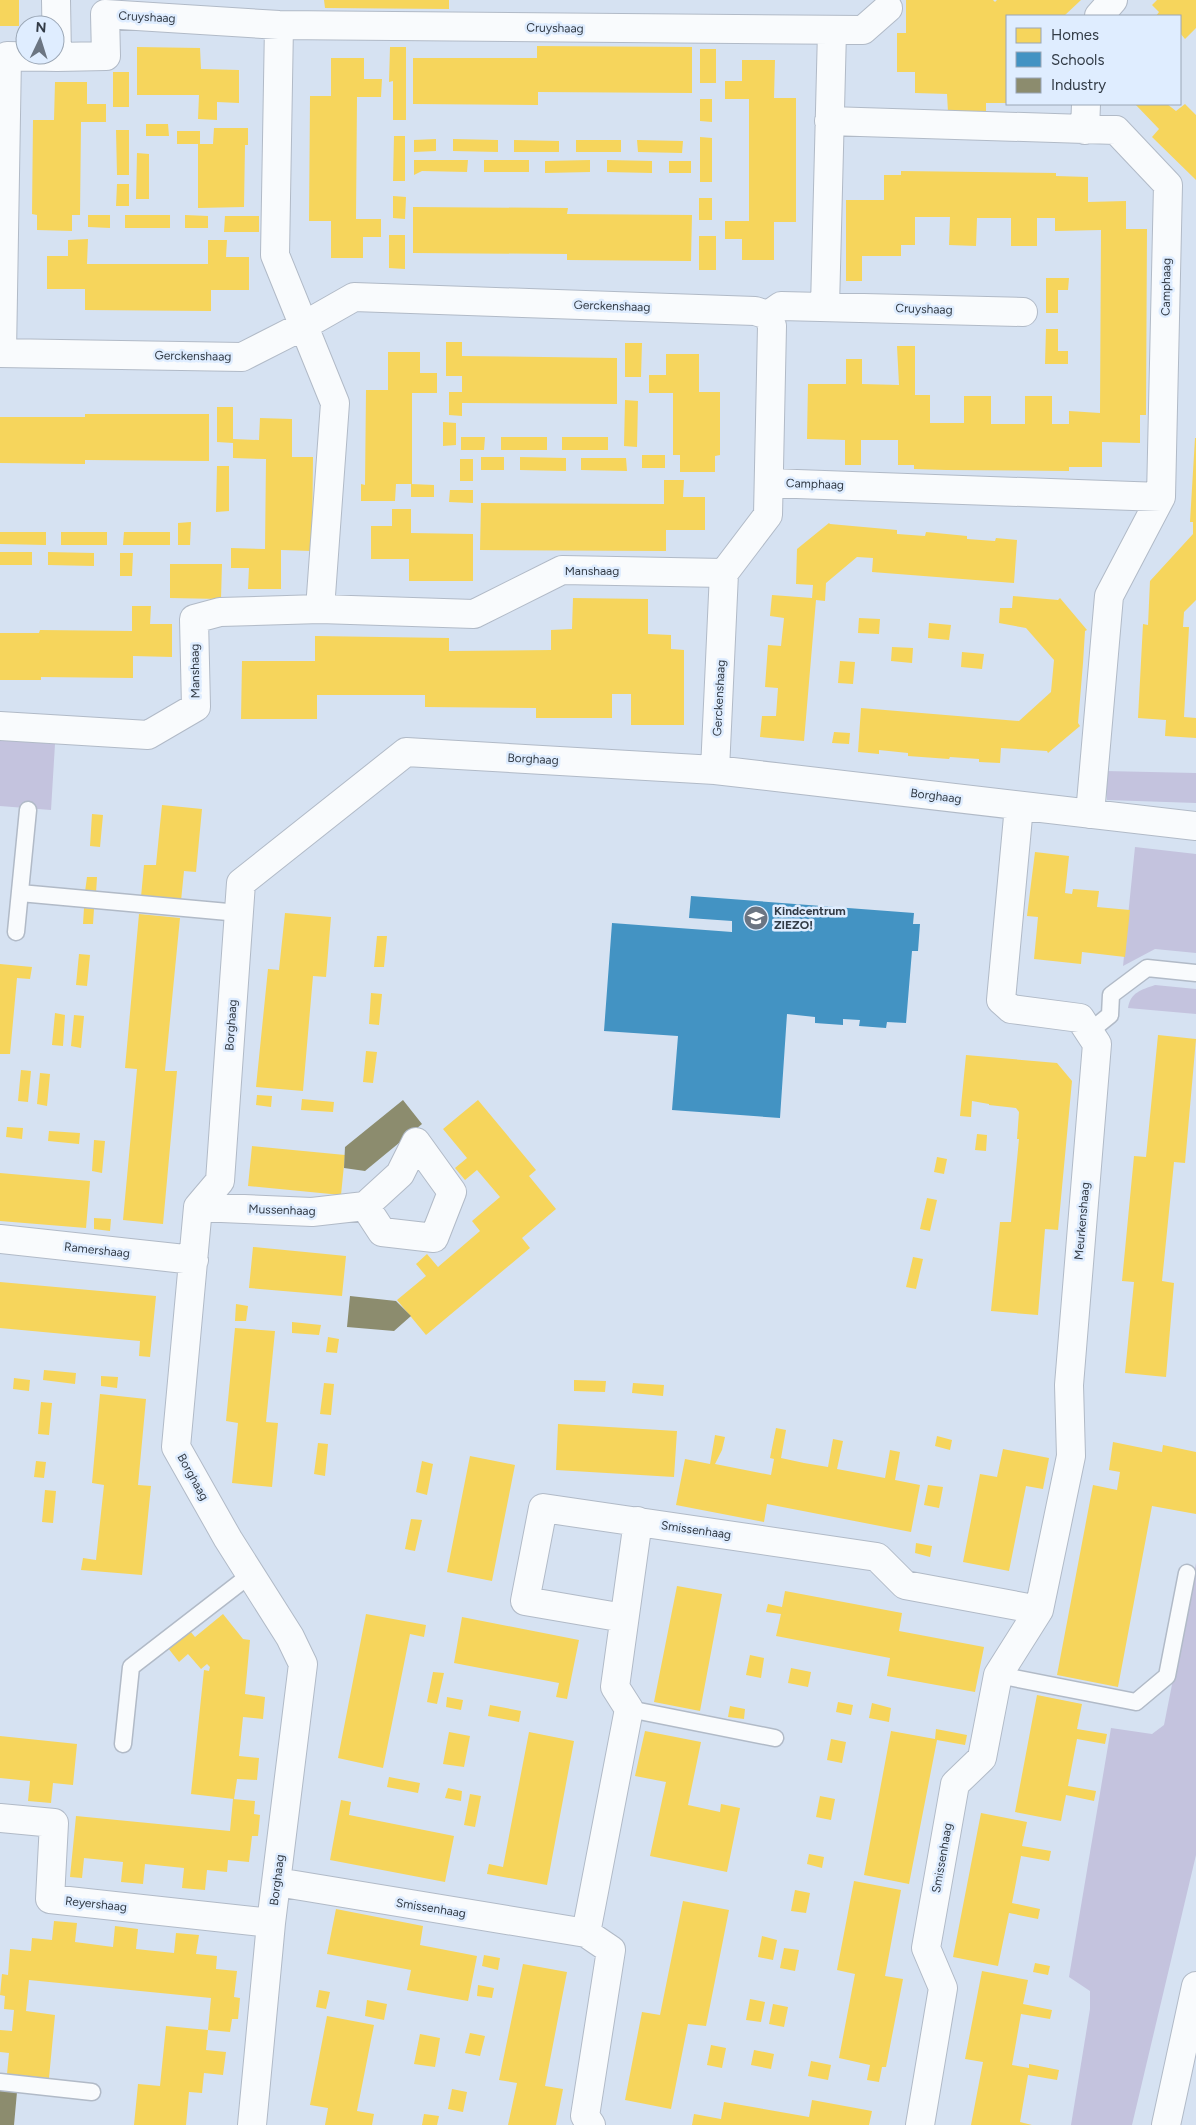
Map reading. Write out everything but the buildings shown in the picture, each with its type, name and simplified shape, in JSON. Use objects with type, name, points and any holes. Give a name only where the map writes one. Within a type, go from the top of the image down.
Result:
[{"type":"street","points":[[56,0],[56,15]]},
{"type":"street","points":[[1100,15],[1113,0]]},
{"type":"street","name":"Cruyshaag","points":[[65,56],[106,56],[105,14],[279,25],[864,30],[888,8]]},
{"type":"street","points":[[279,25],[275,255],[335,403],[320,610]]},
{"type":"street","points":[[825,307],[832,30]]},
{"type":"street","name":"Cruyshaag","points":[[1,353],[7,56],[15,56]]},
{"type":"street","name":"Camphaag","points":[[829,121],[1085,117],[1116,130],[1168,185],[1161,497],[1109,596],[1090,814]]},
{"type":"street","name":"Gerckenshaag","points":[[1,353],[242,357],[354,297],[755,311],[768,315]]},
{"type":"street","name":"Cruyshaag","points":[[768,315],[782,306],[1023,312]]},
{"type":"street","points":[[724,573],[768,515],[772,326],[768,315]]},
{"type":"street","name":"Camphaag","points":[[769,483],[1161,497]]},
{"type":"street","name":"Manshaag","points":[[0,726],[148,735],[196,707],[194,619],[220,612],[320,610],[474,614],[562,570],[724,573]]},
{"type":"street","name":"Gerckenshaag","points":[[716,770],[724,573]]},
{"type":"street","name":"Borghaag","points":[[252,2125],[271,1923],[303,1664],[290,1637],[228,1539],[176,1447],[198,1207],[220,1181],[242,884],[406,752],[716,770],[1196,826]]},
{"type":"street","points":[[1019,806],[1001,1000],[1011,1009],[1080,1018],[1093,1038]]},
{"type":"street","name":"Meurkenshaag","points":[[1070,1399],[1069,1385],[1093,1038]]},
{"type":"street","name":"Mussenhaag","points":[[198,1207],[312,1212],[365,1206]]},
{"type":"street","name":"Ramershaag","points":[[0,1239],[194,1260]]},
{"type":"street","name":"Smissenhaag","points":[[920,2125],[943,1988],[926,1948],[955,1784],[982,1758],[998,1675],[1038,1610],[1071,1456],[1070,1399]]},
{"type":"street","name":"Smissenhaag","points":[[624,1618],[525,1601],[543,1508],[877,1557],[905,1585],[1038,1610]]},
{"type":"street","points":[[586,1933],[629,1709],[615,1686],[638,1521]]},
{"type":"street","name":"Reyershaag","points":[[0,1818],[54,1823],[50,1899],[271,1923]]},
{"type":"street","name":"Smissenhaag","points":[[276,1882],[586,1933],[611,1950],[585,2116],[591,2125]]},
{"type":"street","points":[[1166,2125],[1196,1986]]},
{"type":"lane","points":[[16,932],[28,810]]},
{"type":"lane","points":[[20,893],[239,914]]},
{"type":"lane","points":[[1093,1038],[1110,1015],[1112,995],[1147,968],[1196,973]]},
{"type":"lane","points":[[998,1675],[1136,1702],[1167,1676],[1188,1573]]},
{"type":"lane","points":[[122,1744],[131,1668],[250,1575]]},
{"type":"lane","points":[[629,1709],[775,1738]]},
{"type":"lane","points":[[0,2082],[92,2092]]},
{"type":"shaded area","points":[[0,739],[55,744],[51,810],[0,806]]},
{"type":"shaded area","points":[[1105,771],[1196,773],[1196,803],[1107,800]]},
{"type":"shaded area","points":[[1135,847],[1196,854],[1196,953],[1155,949],[1123,966]]},
{"type":"shaded area","points":[[1155,985],[1196,989],[1196,1014],[1128,1008],[1134,995],[1141,990]]},
{"type":"shaded area","points":[[1196,1563],[1196,1855],[1132,2125],[1071,2125],[1090,2009],[1090,1991],[1069,1977],[1111,1728],[1152,1734],[1164,1725]]},
{"type":"place","name":"Kindcentrum ZIEZO!","points":[[756,918]]}]
